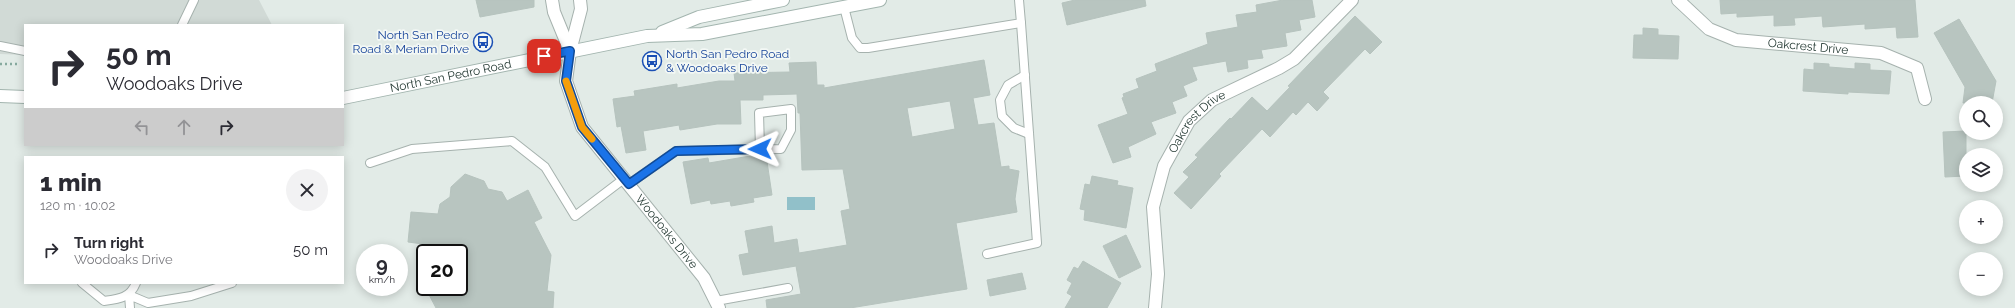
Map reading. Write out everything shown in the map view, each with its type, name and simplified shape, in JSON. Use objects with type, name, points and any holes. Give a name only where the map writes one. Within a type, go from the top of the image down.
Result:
[{"type":"street","points":[[552,0],[554,12],[570,51]]},
{"type":"street","name":"Woodoaks Drive","points":[[580,0],[581,9],[570,51],[566,81],[582,127],[704,278],[717,305]]},
{"type":"street","name":"North San Pedro Road","points":[[653,36],[699,17],[783,0]]},
{"type":"street","name":"North San Pedro Road","points":[[344,98],[570,51],[653,36],[702,34],[880,0]]},
{"type":"street","name":"Oakcrest Drive","points":[[1155,308],[1158,274],[1153,207],[1164,166],[1189,121],[1212,100],[1279,68],[1294,59],[1352,0]]},
{"type":"street","name":"Oakcrest Drive","points":[[1678,0],[1709,29],[1736,40],[1881,53],[1917,68],[1925,99]]},
{"type":"street","points":[[0,96],[24,97]]},
{"type":"lane","points":[[182,24],[194,0]]},
{"type":"lane","points":[[988,254],[1036,244],[1019,0]]},
{"type":"lane","points":[[844,7],[852,38],[860,48],[868,48],[1021,22]]},
{"type":"lane","points":[[0,46],[24,51]]},
{"type":"lane","points":[[1025,75],[1008,85],[1000,100],[1002,116],[1014,128],[1029,134]]},
{"type":"lane","points":[[370,163],[412,149],[512,141],[545,167],[575,216],[627,181],[676,151],[781,149],[792,130],[790,109],[759,113],[760,149]]},
{"type":"lane","points":[[83,284],[104,301],[118,299],[129,295],[148,303],[191,296],[229,284]]},
{"type":"lane","points":[[130,308],[129,295],[135,284]]},
{"type":"lane","points":[[717,305],[788,288]]},
{"type":"path","points":[[0,64],[24,64]]},
{"type":"shaded area","points":[[0,0],[259,0],[271,24],[24,24],[24,55],[0,54]]},
{"type":"water","points":[[787,197],[815,197],[815,210],[787,210]]},
{"type":"building","points":[[476,0],[534,0],[534,7],[480,17]]},
{"type":"building","points":[[1075,0],[1145,0],[1146,6],[1067,25],[1062,3]]},
{"type":"building","points":[[1283,0],[1312,0],[1315,17],[1299,20],[1301,30],[1285,33],[1287,46],[1261,50],[1263,58],[1247,60],[1248,68],[1228,72],[1226,61],[1192,67],[1197,80],[1183,86],[1187,96],[1172,102],[1176,113],[1151,122],[1156,134],[1128,147],[1131,157],[1113,163],[1098,125],[1128,114],[1122,98],[1124,97],[1123,94],[1139,88],[1136,79],[1157,71],[1155,64],[1208,44],[1206,33],[1238,27],[1236,15],[1257,12],[1256,5]]},
{"type":"building","points":[[1720,0],[1915,0],[1918,37],[1897,38],[1896,27],[1865,29],[1865,24],[1823,27],[1822,16],[1794,18],[1795,25],[1774,26],[1774,15],[1737,17],[1737,13],[1721,14]]},
{"type":"building","points":[[1355,16],[1382,42],[1370,54],[1365,49],[1323,92],[1329,98],[1317,111],[1308,102],[1296,115],[1293,112],[1270,137],[1262,129],[1219,174],[1221,176],[1191,209],[1174,193],[1189,177],[1183,172],[1198,157],[1195,155],[1252,97],[1267,111],[1290,87],[1288,86]]},
{"type":"building","points":[[1959,19],[1996,81],[1993,96],[1964,96],[1965,87],[1934,33]]},
{"type":"building","points":[[1643,28],[1658,29],[1658,35],[1679,36],[1678,59],[1633,58],[1634,35],[1643,35]]},
{"type":"building","points":[[984,60],[990,95],[973,98],[978,125],[994,123],[1001,167],[1009,166],[1009,169],[1019,171],[1015,199],[1017,212],[956,223],[967,289],[850,308],[767,308],[766,300],[801,294],[796,266],[743,275],[739,255],[749,253],[745,231],[772,226],[774,243],[797,239],[799,253],[847,245],[841,211],[850,209],[843,169],[802,170],[800,113],[798,113],[797,94],[763,95],[763,100],[740,100],[741,124],[717,124],[680,130],[679,125],[643,131],[646,150],[626,153],[621,126],[617,127],[613,99],[635,96],[634,91],[677,84],[677,88],[719,81],[735,81],[734,73],[790,72],[789,63],[816,62],[817,85],[824,85],[824,88]],"holes":[[[950,101],[955,129],[912,137],[907,108]]]},
{"type":"building","points":[[1814,63],[1829,64],[1829,67],[1855,69],[1855,63],[1870,64],[1870,70],[1891,71],[1889,94],[1848,92],[1848,94],[1803,91],[1804,69],[1814,70]]},
{"type":"building","points":[[1959,131],[1959,140],[1966,140],[1966,148],[1959,148],[1959,176],[1945,177],[1943,132]]},
{"type":"building","points":[[756,155],[766,155],[772,195],[753,198],[754,202],[731,206],[730,201],[711,204],[710,200],[691,204],[683,162],[708,158],[709,163]]},
{"type":"building","points":[[465,174],[484,181],[488,189],[502,192],[507,201],[528,190],[542,218],[534,222],[551,255],[547,291],[554,292],[553,308],[436,308],[430,296],[468,296],[468,244],[423,244],[408,242],[411,212],[438,214],[440,204],[450,197],[451,187]]},
{"type":"building","points":[[1092,176],[1118,181],[1117,185],[1133,188],[1126,228],[1084,220],[1085,210],[1080,209],[1085,184],[1090,185]]},
{"type":"building","points":[[1126,235],[1141,267],[1119,278],[1103,246]]},
{"type":"building","points":[[1083,261],[1121,283],[1107,308],[1065,308],[1072,296],[1067,293],[1072,283],[1067,280],[1074,267],[1078,269]]},
{"type":"building","points":[[1022,273],[1026,289],[990,296],[987,280]]},
{"type":"slow traffic","points":[[566,81],[582,127],[592,139]]},
{"type":"place","name":"North San Pedro Road & Meriam Drive","points":[[483,42]]},
{"type":"place","name":"North San Pedro Road & Woodoaks Drive","points":[[652,61]]},
{"type":"route","points":[[544,56],[570,51],[566,81],[582,127],[629,184],[676,151],[760,149]]}]
